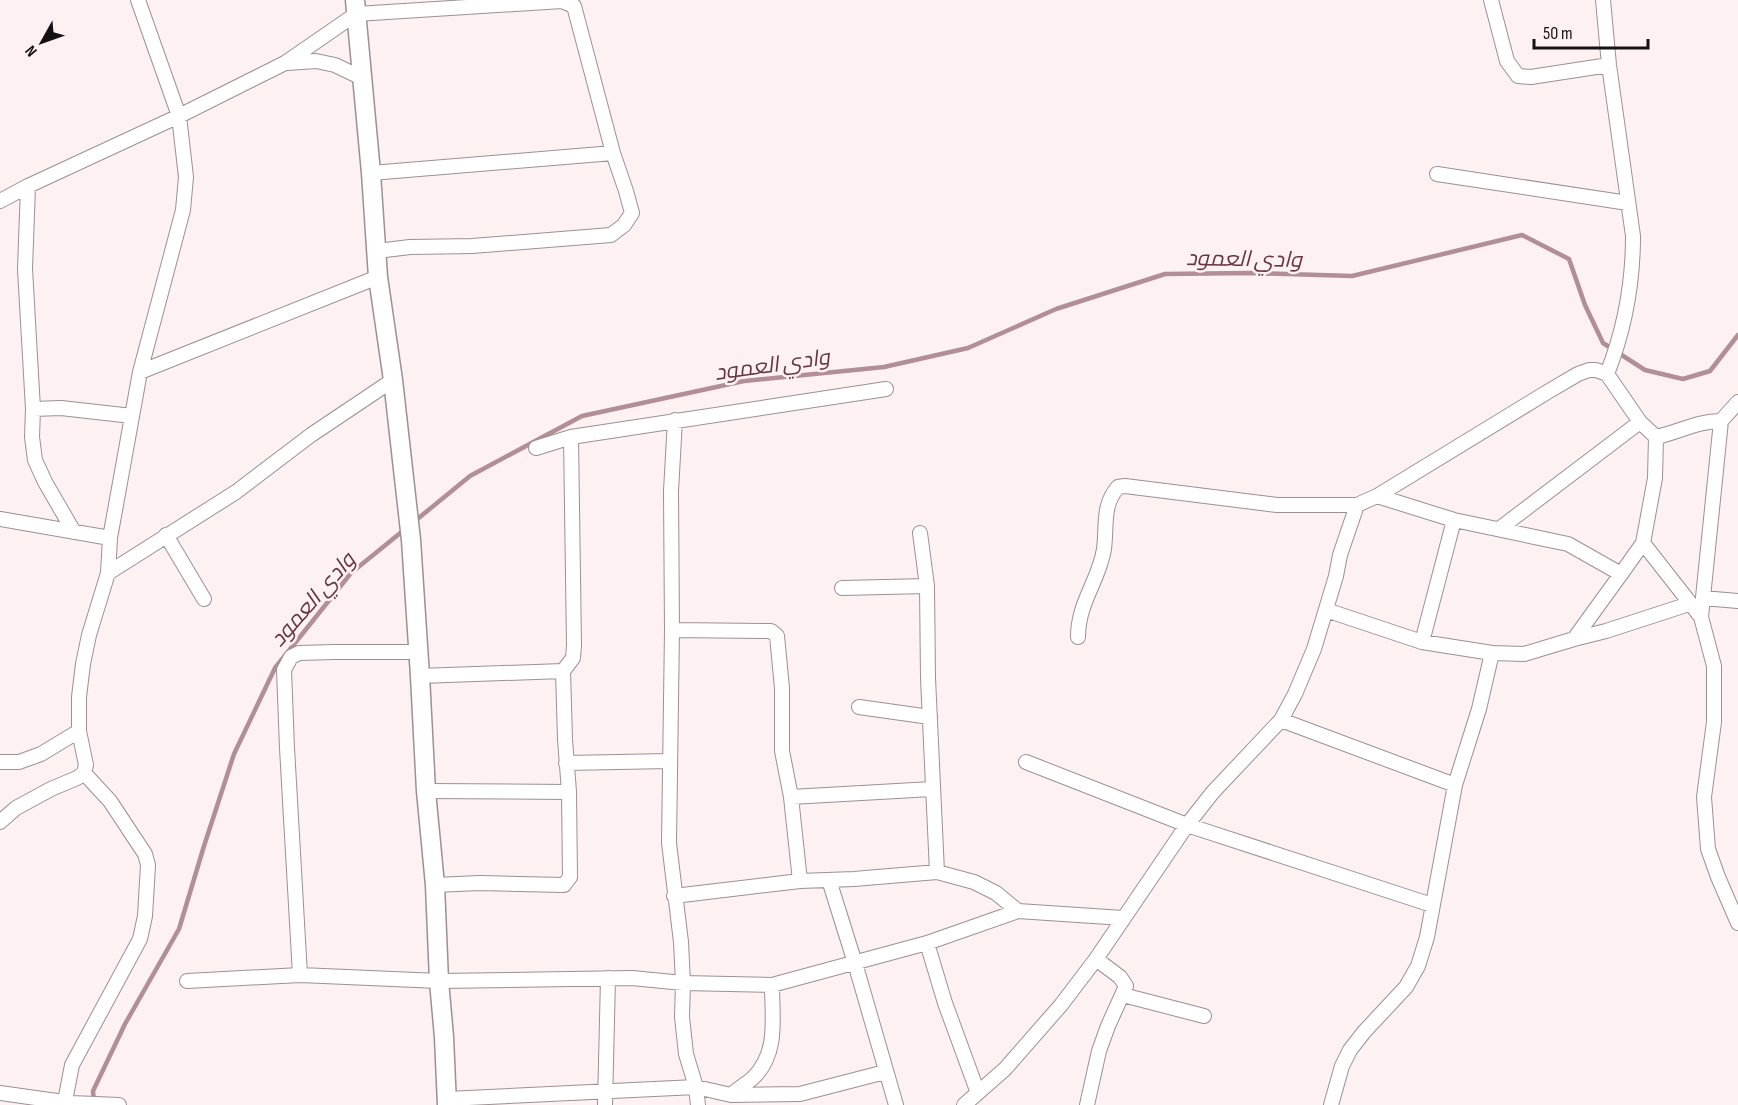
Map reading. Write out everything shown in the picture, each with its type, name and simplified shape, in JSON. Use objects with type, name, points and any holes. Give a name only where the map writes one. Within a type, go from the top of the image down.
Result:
[{"type":"street","points":[[0,822],[16,808],[84,773],[86,765],[79,731],[79,697],[83,664],[89,635],[108,573],[110,538],[140,372],[183,210],[186,177],[179,116],[138,0]]},
{"type":"street","points":[[1491,0],[1507,61],[1518,76],[1531,77],[1609,65]]},
{"type":"street","points":[[1603,0],[1609,65],[1633,236],[1633,256],[1621,336],[1607,374]]},
{"type":"street","points":[[0,201],[285,63],[356,7],[562,1],[574,6],[613,153],[632,213],[624,225],[612,235],[377,251]]},
{"type":"street","points":[[356,7],[378,277],[393,380],[411,540],[426,791],[435,885],[447,1102],[605,1098],[696,1087],[731,1095],[800,1094],[885,1072]]},
{"type":"street","points":[[285,63],[316,61],[334,65],[362,78]]},
{"type":"street","points":[[371,173],[613,153]]},
{"type":"street","points":[[1437,174],[1628,203]]},
{"type":"street","points":[[28,186],[25,269],[35,460],[74,532]]},
{"type":"street","points":[[140,372],[378,277]]},
{"type":"street","points":[[1078,637],[1078,621],[1104,549],[1107,507],[1118,487],[1277,505],[1357,505],[1377,496],[1578,374],[1596,369],[1607,374],[1640,422],[1656,437],[1655,478],[1643,543],[1574,639]]},
{"type":"street","points":[[108,573],[236,492],[311,435],[393,380]]},
{"type":"street","points":[[536,448],[571,437],[886,389]]},
{"type":"street","points":[[1738,402],[1721,421],[1701,617],[1714,666],[1714,722],[1704,797],[1708,849],[1738,923]]},
{"type":"street","points":[[33,409],[61,408],[132,416]]},
{"type":"street","points":[[675,420],[671,491],[669,843],[681,942],[682,1017],[686,1054],[696,1087],[698,1105]]},
{"type":"street","points":[[1656,437],[1697,423],[1721,421]]},
{"type":"street","points":[[1499,528],[1640,422]]},
{"type":"street","points":[[435,885],[480,883],[564,885],[570,877],[569,792],[563,671],[573,658],[574,645],[571,437]]},
{"type":"street","points":[[1377,496],[1454,520],[1568,544],[1621,574]]},
{"type":"street","points":[[964,1105],[1005,1069],[1029,1042],[1096,959],[1187,825],[1213,792],[1281,720],[1314,649],[1340,555],[1357,505]]},
{"type":"street","points":[[0,519],[110,538]]},
{"type":"street","points":[[1422,642],[1454,520]]},
{"type":"street","points":[[920,533],[927,586],[928,678],[937,872]]},
{"type":"street","points":[[166,535],[204,599]]},
{"type":"street","points":[[1643,543],[1701,617]]},
{"type":"street","points":[[842,588],[927,586]]},
{"type":"street","points":[[1703,598],[1738,601]]},
{"type":"street","points":[[1326,610],[1422,642],[1492,653],[1524,654],[1606,631],[1689,603]]},
{"type":"street","points":[[672,630],[771,631],[777,636],[782,688],[782,751],[791,797],[800,881]]},
{"type":"street","points":[[300,975],[284,670],[291,657],[299,653],[419,652]]},
{"type":"street","points":[[1330,1105],[1342,1065],[1350,1050],[1406,987],[1418,966],[1426,937],[1455,785],[1479,709],[1492,653]]},
{"type":"street","points":[[420,676],[563,671]]},
{"type":"street","points":[[859,708],[930,717]]},
{"type":"street","points":[[1281,720],[1455,785]]},
{"type":"street","points":[[0,762],[19,762],[41,754],[79,731]]},
{"type":"street","points":[[567,763],[670,761]]},
{"type":"street","points":[[1026,762],[1187,825],[1432,905]]},
{"type":"street","points":[[68,1104],[66,1096],[72,1065],[140,939],[145,916],[148,865],[145,854],[110,801],[84,773]]},
{"type":"street","points":[[791,797],[933,789]]},
{"type":"street","points":[[426,791],[569,792]]},
{"type":"street","points":[[674,896],[800,881],[937,872],[974,882],[996,893],[1018,911]]},
{"type":"street","points":[[829,880],[896,1105]]},
{"type":"street","points":[[187,981],[300,975],[439,981],[632,978],[683,983],[772,985],[927,943],[1018,911],[1123,918]]},
{"type":"street","points":[[927,943],[945,1003],[978,1093]]},
{"type":"street","points":[[1087,1105],[1099,1051],[1126,986],[1120,977],[1096,959]]},
{"type":"street","points":[[605,1098],[608,978]]},
{"type":"street","points":[[731,1095],[754,1077],[769,1056],[773,1038],[772,985]]},
{"type":"street","points":[[1123,995],[1204,1016]]},
{"type":"street","points":[[0,1093],[68,1104],[119,1105]]},
{"type":"waterway","name":"وادي العمود","points":[[415,521],[470,476],[582,416],[744,381],[884,367],[968,348],[1056,309],[1165,274],[1249,273],[1352,276],[1522,235],[1569,259],[1585,305],[1603,343],[1645,370],[1683,379],[1710,371],[1738,335]]},
{"type":"waterway","name":"وادي العمود","points":[[94,1102],[93,1091],[125,1024],[179,929],[234,754],[275,668],[351,573],[404,530]]}]
